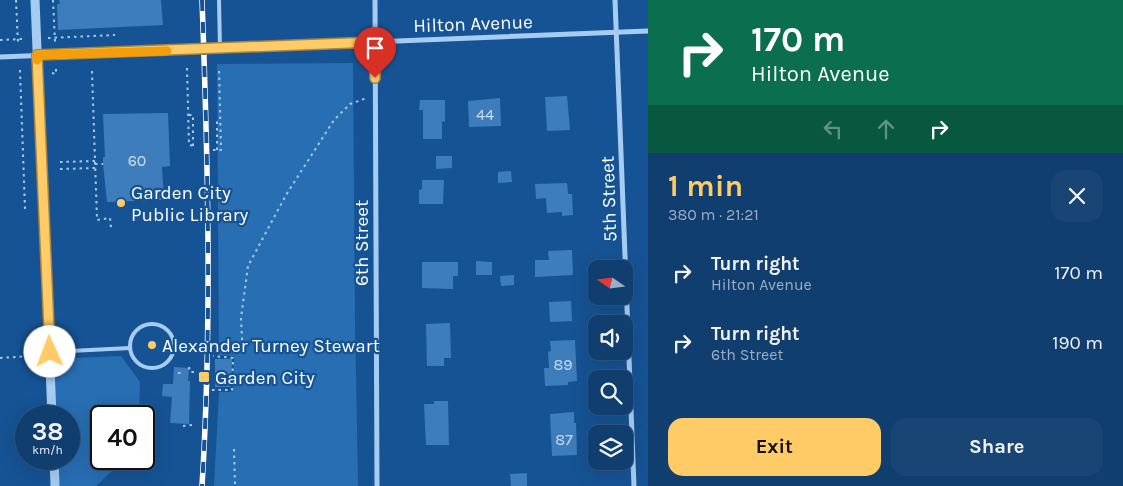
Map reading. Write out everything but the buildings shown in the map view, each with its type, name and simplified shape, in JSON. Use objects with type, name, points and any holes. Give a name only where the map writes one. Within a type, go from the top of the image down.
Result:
[{"type":"street","points":[[35,0],[52,405]]},
{"type":"street","name":"6th Street","points":[[375,0],[376,486]]},
{"type":"street","name":"5th Street","points":[[615,0],[634,486]]},
{"type":"street","name":"Hilton Avenue","points":[[0,57],[648,31]]},
{"type":"street","points":[[54,470],[55,486]]},
{"type":"lane","points":[[218,0],[220,49]]},
{"type":"lane","points":[[151,324],[158,324],[170,333],[175,346],[169,360],[164,365],[153,368],[143,366],[137,361],[130,348],[134,334],[138,329],[151,324]]},
{"type":"lane","points":[[50,352],[130,348]]},
{"type":"path","points":[[16,0],[18,43]]},
{"type":"path","points":[[54,0],[54,42]]},
{"type":"path","points":[[48,38],[115,35]]},
{"type":"path","points":[[0,40],[22,39]]},
{"type":"path","points":[[213,150],[221,150],[219,67]]},
{"type":"path","points":[[187,68],[189,145],[194,146]]},
{"type":"path","points":[[52,72],[56,74],[56,69]]},
{"type":"path","points":[[21,72],[25,209]]},
{"type":"path","points":[[92,72],[97,220],[110,218],[111,228]]},
{"type":"path","points":[[242,340],[241,318],[247,270],[274,217],[313,151],[337,115],[350,104],[375,95]]},
{"type":"path","points":[[60,162],[95,162],[103,164]]},
{"type":"path","points":[[60,169],[95,168]]},
{"type":"path","points":[[0,358],[31,356]]},
{"type":"path","points":[[212,390],[232,390],[230,375],[234,358],[213,356]]},
{"type":"path","points":[[189,367],[190,372],[195,372]]},
{"type":"path","points":[[178,373],[183,373]]},
{"type":"path","points":[[184,426],[193,425]]},
{"type":"path","points":[[234,448],[235,486]]},
{"type":"shaded area","points":[[353,63],[358,486],[214,486],[219,392],[233,392],[234,356],[219,355],[217,64]]},
{"type":"shaded area","points":[[121,356],[140,382],[139,405],[90,405],[90,470],[113,470],[96,486],[54,486],[53,470],[80,470],[80,405],[51,405],[49,359]]},
{"type":"railway","points":[[202,0],[208,243],[207,364],[202,486]]},
{"type":"slow traffic","points":[[37,60],[37,55],[167,51]]},
{"type":"place","name":"Garden City Public Library","points":[[121,203]]},
{"type":"place","name":"Alexander Turney Stewart","points":[[152,345]]},
{"type":"place","name":"Garden City","points":[[204,377]]},
{"type":"route","points":[[50,352],[37,55],[375,42],[375,78]]}]
